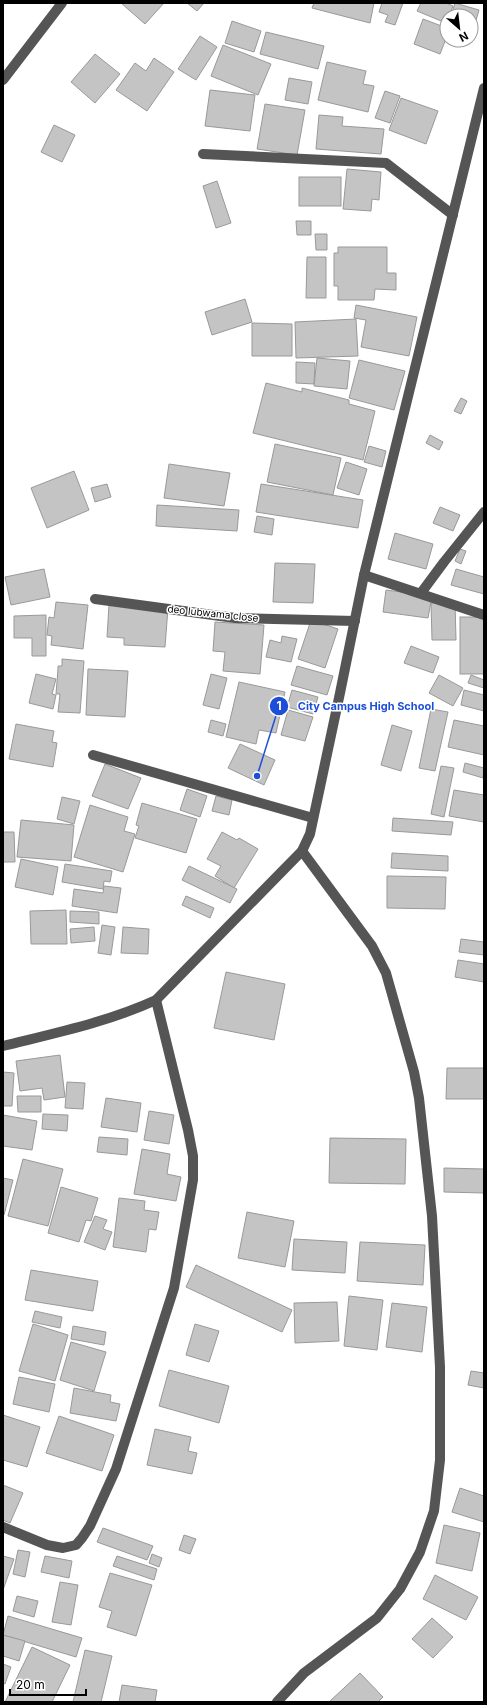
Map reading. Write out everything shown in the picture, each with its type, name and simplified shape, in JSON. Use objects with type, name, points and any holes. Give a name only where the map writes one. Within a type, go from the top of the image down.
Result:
[{"type":"street","points":[[3,80],[62,3]]},
{"type":"street","points":[[3,1046],[97,1022],[132,1011],[156,1000],[302,850],[310,834],[364,575],[484,88]]},
{"type":"street","points":[[203,154],[386,163],[453,215]]},
{"type":"street","points":[[421,593],[484,512]]},
{"type":"street","points":[[364,575],[484,614]]},
{"type":"street","name":"deo lubwama close","points":[[96,599],[235,618],[355,621]]},
{"type":"street","points":[[93,755],[313,818]]},
{"type":"street","points":[[277,1702],[304,1673],[377,1618],[400,1589],[420,1552],[434,1511],[440,1460],[440,1367],[432,1216],[419,1098],[414,1072],[386,973],[380,960],[302,850]]},
{"type":"street","points":[[3,1527],[47,1545],[63,1548],[76,1544],[82,1538],[90,1526],[116,1469],[174,1288],[193,1180],[193,1156],[156,1000]]},
{"type":"building","points":[[121,3],[164,3],[145,24]]},
{"type":"building","points":[[187,3],[204,3],[197,11]]},
{"type":"building","points":[[314,3],[374,3],[370,23],[312,8]]},
{"type":"building","points":[[382,3],[403,3],[395,25],[385,22],[388,15],[379,12]]},
{"type":"building","points":[[421,3],[446,3],[453,6],[452,8],[439,8],[439,20],[417,11]]},
{"type":"building","points":[[455,3],[472,8],[453,8]]},
{"type":"building","points":[[423,19],[439,25],[439,48],[442,48],[440,54],[414,44]]},
{"type":"building","points":[[232,21],[261,31],[254,52],[225,43]]},
{"type":"building","points":[[266,32],[324,46],[318,69],[260,54]]},
{"type":"building","points":[[200,36],[217,47],[196,80],[178,69]]},
{"type":"building","points":[[223,45],[271,64],[258,95],[211,76]]},
{"type":"building","points":[[95,54],[120,74],[95,103],[71,82]]},
{"type":"building","points":[[154,58],[174,72],[147,111],[116,90],[135,63],[146,71]]},
{"type":"building","points":[[327,62],[366,71],[363,84],[374,86],[368,112],[318,100]]},
{"type":"building","points":[[289,78],[312,82],[308,104],[285,100]]},
{"type":"building","points":[[210,90],[255,95],[250,131],[205,126]]},
{"type":"building","points":[[385,91],[400,96],[390,123],[375,118]]},
{"type":"building","points":[[401,98],[438,111],[426,144],[389,130]]},
{"type":"building","points":[[265,104],[305,110],[297,155],[257,149]]},
{"type":"building","points":[[319,115],[343,117],[342,126],[384,129],[381,154],[316,149]]},
{"type":"building","points":[[54,125],[75,135],[62,162],[41,152]]},
{"type":"building","points":[[347,169],[381,172],[379,200],[372,199],[371,211],[343,209]]},
{"type":"building","points":[[299,177],[341,177],[341,206],[299,206]]},
{"type":"building","points":[[217,181],[231,223],[216,228],[203,186]]},
{"type":"building","points":[[296,221],[311,221],[311,235],[297,235]]},
{"type":"building","points":[[315,234],[327,234],[327,250],[316,250]]},
{"type":"building","points":[[338,247],[387,247],[387,273],[396,273],[396,290],[375,289],[374,300],[338,300],[338,286],[334,286],[334,253],[338,253]]},
{"type":"building","points":[[307,257],[326,257],[326,298],[306,298]]},
{"type":"building","points":[[245,299],[252,322],[212,335],[205,312]]},
{"type":"building","points":[[356,305],[417,317],[409,356],[361,347],[366,320],[354,318]]},
{"type":"building","points":[[356,319],[358,356],[296,358],[295,322]]},
{"type":"building","points":[[252,323],[292,324],[292,356],[252,356]]},
{"type":"building","points":[[317,358],[350,361],[347,389],[314,386]]},
{"type":"building","points":[[359,360],[405,371],[394,410],[349,398]]},
{"type":"building","points":[[296,362],[315,363],[314,384],[296,383]]},
{"type":"building","points":[[266,383],[302,392],[302,388],[349,400],[349,404],[375,411],[363,460],[253,433]]},
{"type":"building","points":[[461,398],[467,401],[461,414],[454,411]]},
{"type":"building","points":[[430,435],[443,442],[439,450],[426,443]]},
{"type":"building","points":[[275,444],[341,458],[333,495],[267,482]]},
{"type":"building","points":[[369,446],[386,451],[382,467],[364,462]]},
{"type":"building","points":[[346,462],[367,469],[359,495],[337,488]]},
{"type":"building","points":[[169,464],[230,473],[224,506],[164,498]]},
{"type":"building","points":[[74,471],[89,510],[47,528],[31,488]]},
{"type":"building","points":[[107,484],[111,497],[95,502],[91,488]]},
{"type":"building","points":[[261,484],[363,500],[358,528],[256,512]]},
{"type":"building","points":[[157,505],[239,510],[237,531],[156,526]]},
{"type":"building","points":[[440,507],[460,515],[453,531],[433,523]]},
{"type":"building","points":[[257,516],[274,519],[272,535],[254,532]]},
{"type":"building","points":[[395,533],[433,544],[426,569],[388,559]]},
{"type":"building","points":[[460,549],[466,551],[461,564],[455,561]]},
{"type":"building","points":[[275,563],[315,564],[313,603],[273,602]]},
{"type":"building","points":[[44,569],[50,597],[11,605],[5,577]]},
{"type":"building","points":[[456,569],[484,577],[484,594],[451,585]]},
{"type":"building","points":[[386,590],[432,596],[428,618],[383,612]]},
{"type":"building","points":[[56,602],[88,605],[83,649],[51,645],[52,636],[47,635],[49,617],[54,618]]},
{"type":"building","points":[[455,602],[456,640],[432,640],[431,603]]},
{"type":"building","points":[[109,605],[168,608],[165,647],[124,645],[124,638],[107,637]]},
{"type":"building","points":[[46,615],[46,656],[32,656],[32,638],[14,638],[14,616]]},
{"type":"building","points":[[460,617],[484,617],[484,674],[460,674]]},
{"type":"building","points":[[311,620],[338,629],[325,668],[298,659]]},
{"type":"building","points":[[215,622],[264,625],[260,674],[223,671],[225,652],[213,651]]},
{"type":"building","points":[[282,636],[297,639],[291,662],[266,657],[270,640],[281,643]]},
{"type":"building","points":[[411,646],[439,657],[433,673],[404,663]]},
{"type":"building","points":[[62,659],[84,661],[80,713],[58,712],[60,694],[56,694],[58,666],[62,666]]},
{"type":"building","points":[[297,666],[333,676],[327,695],[291,685]]},
{"type":"building","points":[[88,669],[128,671],[125,717],[86,715]]},
{"type":"building","points":[[36,674],[56,679],[52,694],[56,695],[53,709],[29,703]]},
{"type":"building","points":[[211,674],[227,678],[219,709],[203,705]]},
{"type":"building","points":[[439,675],[463,688],[453,706],[429,693]]},
{"type":"building","points":[[471,675],[484,680],[484,688],[468,683]]},
{"type":"building","points":[[239,682],[285,692],[276,733],[259,730],[256,744],[226,737]]},
{"type":"building","points":[[292,690],[318,697],[313,714],[287,707]]},
{"type":"building","points":[[464,690],[484,695],[484,711],[461,705]]},
{"type":"building","points":[[431,709],[448,712],[435,771],[419,768]]},
{"type":"building","points":[[288,710],[313,717],[305,741],[281,735]]},
{"type":"building","points":[[211,720],[226,724],[223,736],[208,732]]},
{"type":"building","points":[[454,720],[484,726],[484,755],[448,747]]},
{"type":"building","points":[[16,724],[54,731],[52,742],[57,743],[53,767],[9,759]]},
{"type":"building","points":[[392,725],[412,731],[401,771],[381,765]]},
{"type":"building","points":[[240,744],[275,760],[264,785],[228,768]]},
{"type":"building","points":[[465,763],[484,768],[483,778],[463,772]]},
{"type":"building","points":[[105,764],[141,778],[128,809],[92,796]]},
{"type":"building","points":[[441,766],[454,768],[444,817],[431,814]]},
{"type":"building","points":[[187,789],[207,796],[200,817],[180,810]]},
{"type":"building","points":[[454,790],[484,795],[484,822],[449,816]]},
{"type":"building","points":[[216,796],[232,800],[229,815],[212,811]]},
{"type":"building","points":[[62,797],[80,801],[74,824],[57,819]]},
{"type":"building","points":[[142,803],[197,819],[186,853],[135,838],[139,826],[136,825]]},
{"type":"building","points":[[90,805],[128,817],[124,831],[135,834],[123,872],[74,857]]},
{"type":"building","points":[[393,818],[453,822],[451,835],[392,831]]},
{"type":"building","points":[[21,820],[74,825],[71,861],[17,857]]},
{"type":"building","points":[[3,832],[14,832],[15,862],[3,862]]},
{"type":"building","points":[[222,832],[237,840],[239,838],[258,849],[234,888],[215,876],[221,866],[207,859]]},
{"type":"building","points":[[392,853],[448,856],[448,871],[391,868]]},
{"type":"building","points":[[21,859],[58,867],[53,895],[15,887]]},
{"type":"building","points":[[65,864],[112,871],[110,882],[104,881],[103,889],[62,882]]},
{"type":"building","points":[[189,866],[237,889],[230,903],[182,880]]},
{"type":"building","points":[[387,876],[446,877],[445,909],[387,908]]},
{"type":"building","points":[[104,886],[121,888],[117,913],[72,906],[74,889],[103,893]]},
{"type":"building","points":[[186,896],[214,908],[210,918],[182,905]]},
{"type":"building","points":[[66,910],[67,944],[31,944],[30,911]]},
{"type":"building","points":[[70,911],[99,912],[99,924],[70,922]]},
{"type":"building","points":[[102,925],[115,927],[111,955],[98,953]]},
{"type":"building","points":[[94,927],[95,941],[71,943],[70,929]]},
{"type":"building","points":[[123,927],[149,929],[148,954],[121,953]]},
{"type":"building","points":[[461,939],[484,942],[484,955],[459,952]]},
{"type":"building","points":[[458,960],[484,964],[484,982],[455,977]]},
{"type":"building","points":[[226,972],[285,984],[274,1040],[214,1028]]},
{"type":"building","points":[[60,1055],[65,1097],[44,1100],[42,1088],[20,1091],[16,1061]]},
{"type":"building","points":[[447,1068],[484,1068],[484,1099],[446,1099]]},
{"type":"building","points":[[3,1072],[14,1073],[12,1106],[3,1106]]},
{"type":"building","points":[[67,1082],[85,1083],[83,1109],[65,1108]]},
{"type":"building","points":[[17,1096],[41,1096],[41,1112],[18,1112]]},
{"type":"building","points":[[106,1098],[141,1103],[137,1132],[101,1127]]},
{"type":"building","points":[[149,1111],[174,1115],[169,1144],[144,1140]]},
{"type":"building","points":[[43,1114],[68,1115],[67,1131],[42,1129]]},
{"type":"building","points":[[3,1115],[37,1121],[32,1150],[3,1146]]},
{"type":"building","points":[[99,1137],[128,1139],[127,1155],[97,1152]]},
{"type":"building","points":[[330,1138],[406,1139],[405,1184],[329,1183]]},
{"type":"building","points":[[142,1149],[170,1154],[167,1174],[181,1177],[176,1201],[134,1194]]},
{"type":"building","points":[[23,1159],[63,1169],[48,1226],[8,1216]]},
{"type":"building","points":[[444,1168],[484,1169],[484,1193],[444,1192]]},
{"type":"building","points":[[3,1178],[13,1180],[4,1215],[3,1214]]},
{"type":"building","points":[[61,1187],[98,1198],[91,1221],[86,1220],[79,1242],[48,1233]]},
{"type":"building","points":[[119,1198],[145,1201],[144,1210],[159,1212],[156,1230],[149,1229],[146,1252],[113,1247]]},
{"type":"building","points":[[247,1212],[294,1221],[285,1267],[238,1258]]},
{"type":"building","points":[[95,1216],[107,1220],[103,1229],[112,1232],[105,1250],[84,1242]]},
{"type":"building","points":[[294,1239],[347,1242],[345,1273],[292,1270]]},
{"type":"building","points":[[360,1242],[425,1245],[423,1285],[357,1281]]},
{"type":"building","points":[[196,1265],[292,1310],[282,1332],[186,1287]]},
{"type":"building","points":[[31,1270],[98,1281],[93,1311],[25,1300]]},
{"type":"building","points":[[349,1296],[383,1300],[377,1350],[344,1346]]},
{"type":"building","points":[[337,1302],[339,1341],[295,1343],[294,1303]]},
{"type":"building","points":[[392,1303],[427,1307],[422,1352],[386,1347]]},
{"type":"building","points":[[35,1311],[62,1317],[60,1328],[32,1322]]},
{"type":"building","points":[[33,1324],[68,1335],[55,1381],[19,1371]]},
{"type":"building","points":[[195,1324],[219,1331],[209,1362],[186,1355]]},
{"type":"building","points":[[73,1326],[106,1332],[104,1345],[71,1339]]},
{"type":"building","points":[[71,1342],[106,1352],[94,1391],[60,1380]]},
{"type":"building","points":[[169,1370],[229,1386],[219,1423],[159,1406]]},
{"type":"building","points":[[471,1371],[484,1373],[484,1388],[468,1385]]},
{"type":"building","points":[[19,1377],[55,1384],[49,1412],[13,1404]]},
{"type":"building","points":[[74,1388],[111,1395],[110,1402],[120,1404],[116,1421],[70,1413]]},
{"type":"building","points":[[3,1415],[40,1427],[27,1467],[3,1460]]},
{"type":"building","points":[[59,1416],[114,1435],[102,1471],[46,1453]]},
{"type":"building","points":[[155,1429],[191,1437],[188,1451],[197,1453],[192,1474],[147,1465]]},
{"type":"building","points":[[3,1485],[23,1493],[10,1523],[3,1520]]},
{"type":"building","points":[[460,1488],[484,1496],[484,1522],[452,1512]]},
{"type":"building","points":[[444,1525],[480,1533],[472,1571],[436,1563]]},
{"type":"building","points":[[103,1528],[153,1546],[147,1560],[97,1542]]},
{"type":"building","points":[[184,1535],[196,1539],[190,1554],[179,1550]]},
{"type":"building","points":[[18,1550],[30,1552],[25,1577],[13,1574]]},
{"type":"building","points":[[152,1554],[162,1558],[159,1567],[149,1563]]},
{"type":"building","points":[[3,1556],[14,1559],[3,1590]]},
{"type":"building","points":[[45,1556],[72,1561],[69,1578],[41,1572]]},
{"type":"building","points":[[117,1556],[157,1569],[154,1580],[113,1566]]},
{"type":"building","points":[[110,1573],[152,1585],[136,1636],[107,1627],[112,1611],[99,1607]]},
{"type":"building","points":[[435,1575],[478,1597],[466,1620],[423,1599]]},
{"type":"building","points":[[60,1582],[78,1585],[71,1625],[52,1622]]},
{"type":"building","points":[[17,1596],[38,1601],[34,1617],[13,1611]]},
{"type":"building","points":[[8,1616],[82,1638],[76,1657],[3,1635]]},
{"type":"building","points":[[432,1618],[453,1637],[433,1658],[412,1639]]},
{"type":"building","points":[[3,1635],[25,1641],[19,1661],[3,1656]]},
{"type":"building","points":[[32,1647],[70,1665],[52,1702],[5,1702]]},
{"type":"building","points":[[85,1650],[112,1656],[101,1702],[73,1702]]},
{"type":"building","points":[[3,1664],[11,1667],[5,1684],[3,1683]]},
{"type":"building","points":[[360,1673],[383,1697],[378,1702],[329,1702]]},
{"type":"building","points":[[122,1685],[157,1690],[155,1702],[119,1702]]},
{"type":"place","name":"City Campus High School","points":[[257,776]]}]
